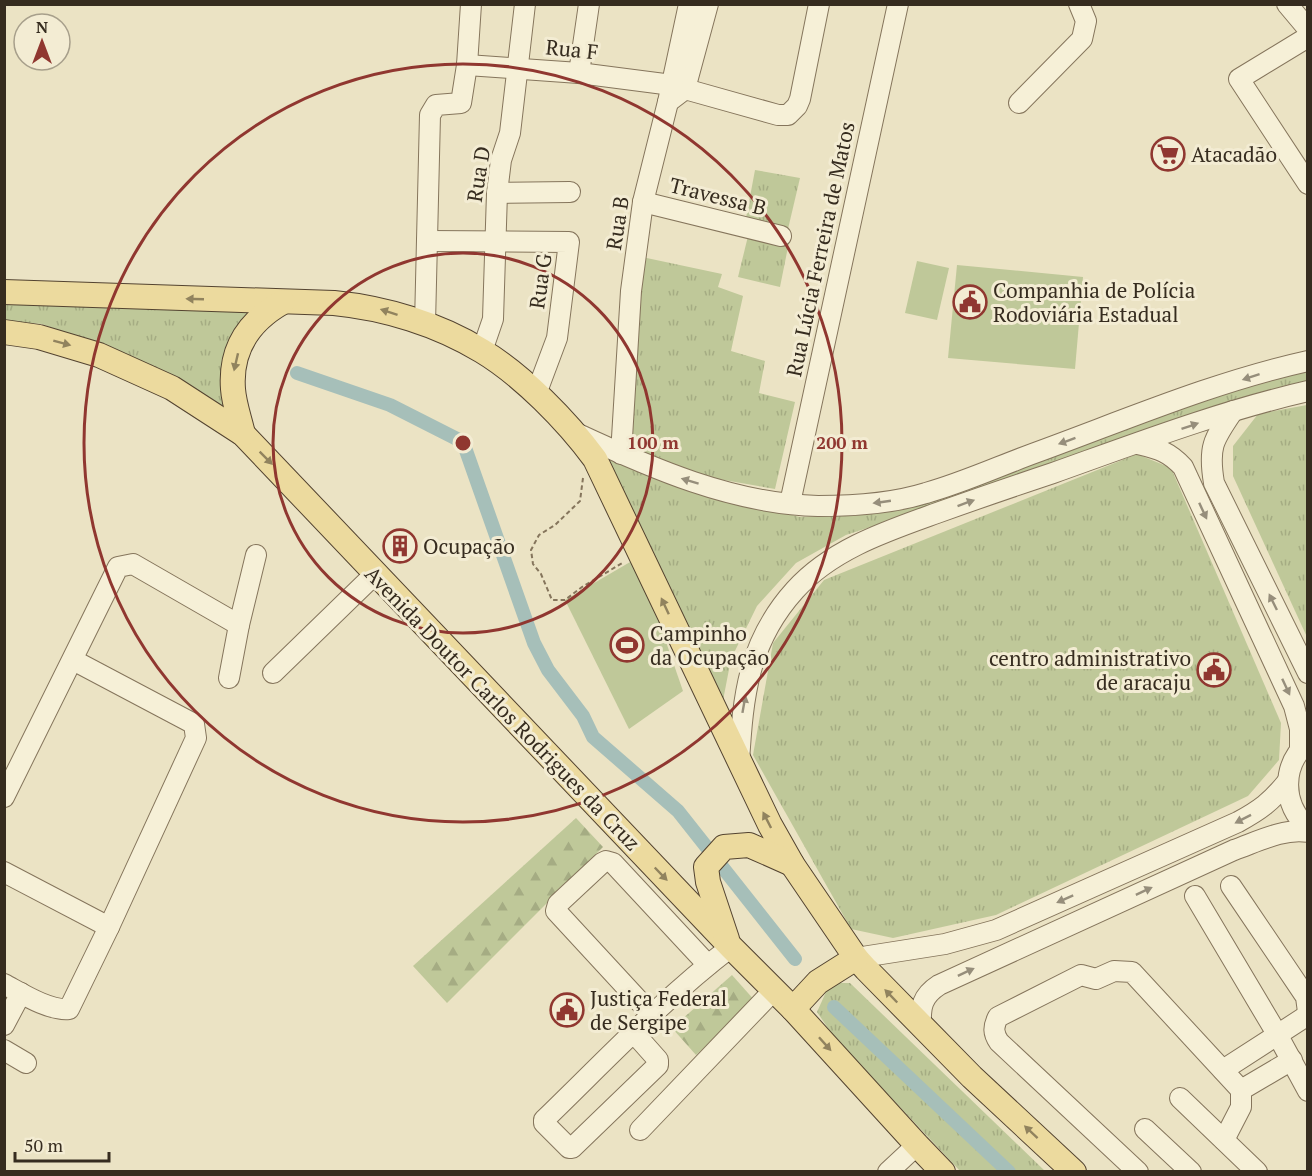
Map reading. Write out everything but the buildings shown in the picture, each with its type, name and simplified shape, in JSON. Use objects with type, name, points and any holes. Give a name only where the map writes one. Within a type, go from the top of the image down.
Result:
[{"type":"main road","points":[[4,292],[367,306],[425,324],[482,351],[513,373],[576,433],[595,459],[770,825],[792,864],[856,957],[972,1077],[1074,1172]]},
{"type":"main road","points":[[243,435],[233,390],[233,366],[242,342],[254,322],[268,310],[283,302]]},
{"type":"main road","name":"Avenida Doutor Carlos Rodrigues da Cruz","points":[[4,332],[39,337],[99,355],[172,388],[243,435],[730,947],[793,1009],[943,1172]]},
{"type":"main road","points":[[730,947],[708,882],[706,867],[724,847],[749,845],[792,864]]},
{"type":"main road","points":[[793,1009],[818,982],[856,957]]},
{"type":"street","points":[[425,324],[431,111],[436,105],[461,103],[467,65],[471,4]]},
{"type":"street","name":"Rua D","points":[[482,351],[493,319],[496,193],[501,156],[510,132],[525,4]]},
{"type":"street","points":[[579,73],[589,4]]},
{"type":"street","name":"Rua B","points":[[675,92],[689,4]]},
{"type":"street","name":"Rua B","points":[[621,454],[631,291],[643,202],[675,92],[708,4]]},
{"type":"street","name":"Rua F","points":[[467,65],[579,73],[778,115],[788,115],[800,99],[819,4]]},
{"type":"street","name":"Rua Lúcia Ferreira de Matos","points":[[790,503],[898,4]]},
{"type":"street","points":[[1287,4],[1308,29]]},
{"type":"street","points":[[1019,102],[1082,39],[1086,21],[1079,5]]},
{"type":"street","points":[[1308,38],[1239,79],[1308,184]]},
{"type":"street","points":[[496,193],[570,192]]},
{"type":"street","name":"Travessa B","points":[[643,202],[781,236]]},
{"type":"street","name":"Rua G","points":[[427,241],[565,240],[570,242],[557,338],[536,394]]},
{"type":"street","points":[[576,433],[686,480],[741,495],[816,506],[865,505],[926,493],[1160,406],[1280,367],[1308,361]]},
{"type":"street","points":[[739,762],[742,711],[757,648],[777,613],[796,589],[816,570],[837,556],[878,535],[1233,411],[1308,391]]},
{"type":"street","points":[[1233,411],[1216,436],[1211,452],[1214,483],[1308,673]]},
{"type":"street","points":[[1138,444],[1164,450],[1183,467],[1294,706],[1304,746],[1291,765],[1287,782],[1289,802],[1299,820],[1308,830]]},
{"type":"street","points":[[229,678],[256,555]]},
{"type":"street","points":[[4,796],[118,567],[133,564],[239,625]]},
{"type":"street","points":[[273,673],[375,574]]},
{"type":"street","points":[[4,1025],[13,988],[59,1010],[69,1009],[196,738],[194,724],[73,660]]},
{"type":"street","points":[[856,957],[945,944],[996,930],[1238,822],[1267,805],[1287,782]]},
{"type":"street","points":[[921,1026],[920,1009],[923,1000],[928,992],[939,985],[1234,850],[1282,833],[1308,830]]},
{"type":"street","points":[[652,1015],[556,911],[558,904],[602,863],[606,861],[613,863],[708,965]]},
{"type":"street","points":[[4,872],[109,927]]},
{"type":"street","points":[[1222,1070],[1308,1014],[1306,997],[1232,886]]},
{"type":"street","points":[[1195,896],[1306,1085]]},
{"type":"street","points":[[634,1033],[658,1060],[658,1065],[572,1148],[569,1148],[544,1121],[652,1015],[730,947]]},
{"type":"street","points":[[1138,1172],[999,1042],[994,1032],[994,1025],[998,1017],[1081,975],[1096,979],[1114,971],[1132,972],[1241,1090],[1241,1107],[1224,1140]]},
{"type":"street","points":[[640,1130],[774,990]]},
{"type":"street","points":[[4,1050],[26,1063]]},
{"type":"street","points":[[1241,1090],[1292,1060]]},
{"type":"street","points":[[1180,1098],[1252,1170]]},
{"type":"street","points":[[1145,1129],[1191,1172]]},
{"type":"street","points":[[888,1172],[917,1145]]},
{"type":"path","points":[[583,469],[580,501],[555,525],[539,534],[531,550],[533,564],[541,574],[552,600],[565,600],[604,572],[632,558]]},
{"type":"green space","points":[[755,170],[800,178],[788,229],[746,218]]},
{"type":"green space","points":[[749,232],[789,242],[780,287],[738,277]]},
{"type":"green space","points":[[642,257],[722,274],[718,287],[743,296],[731,351],[765,361],[759,393],[795,402],[775,489],[695,475],[632,448]]},
{"type":"green space","points":[[917,261],[949,268],[937,320],[905,313]]},
{"type":"green space","points":[[957,265],[1083,277],[1075,369],[948,358]]},
{"type":"green space","points":[[5,292],[271,299],[233,333],[221,370],[221,391],[230,412],[105,347],[42,324],[5,321]]},
{"type":"green space","points":[[1307,369],[1307,385],[846,535],[796,563],[757,606],[731,659],[720,716],[596,452],[693,490],[800,517],[848,514],[1227,391]]},
{"type":"green space","points":[[1308,405],[1307,637],[1233,476],[1233,446],[1258,414]]},
{"type":"green space","points":[[1137,454],[1171,468],[1281,723],[1279,760],[1248,796],[996,915],[893,938],[851,929],[753,755],[773,643],[824,580]]},
{"type":"green space","name":"Campinho da Ocupação","points":[[637,558],[683,691],[629,729],[565,600]]},
{"type":"green space","points":[[576,818],[603,847],[447,1003],[413,966]]},
{"type":"green space","points":[[732,975],[756,1002],[696,1055],[672,1028]]},
{"type":"green space","points":[[830,983],[850,983],[1045,1171],[960,1171],[834,1037],[817,1012]]},
{"type":"waterway","points":[[297,373],[390,405],[463,442],[534,643],[548,670],[583,716],[593,737],[678,811],[795,959]]},
{"type":"waterway","points":[[834,1007],[1009,1172]]},
{"type":"place","name":"Atacadão","points":[[1168,154]]},
{"type":"place","name":"Companhia de Polícia Rodoviária Estadual","points":[[970,302]]},
{"type":"place","name":"Ocupação","points":[[400,546]]},
{"type":"place","name":"Campinho da Ocupação","points":[[627,645]]},
{"type":"place","name":"centro administrativo de aracaju","points":[[1214,670]]},
{"type":"place","name":"Justiça Federal de Sergipe","points":[[567,1010]]}]
